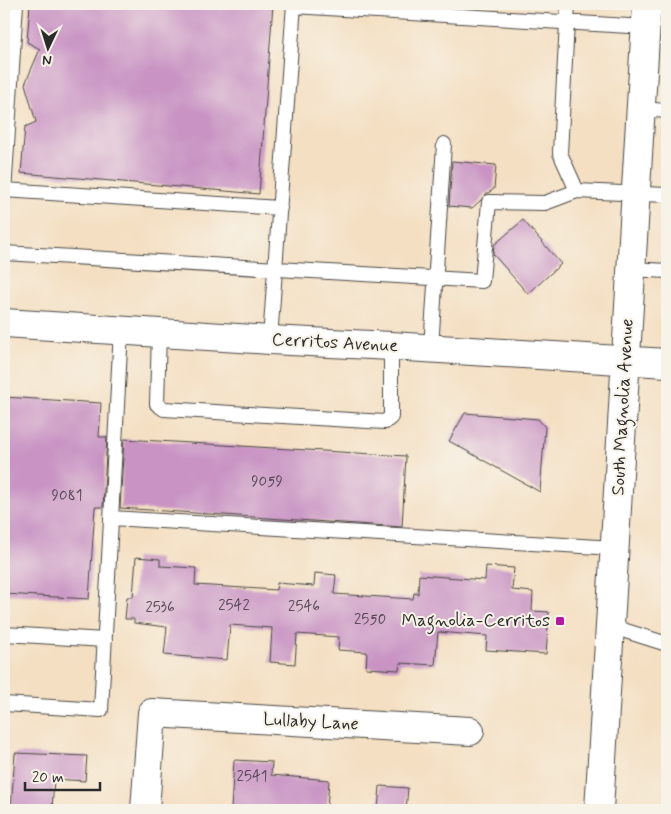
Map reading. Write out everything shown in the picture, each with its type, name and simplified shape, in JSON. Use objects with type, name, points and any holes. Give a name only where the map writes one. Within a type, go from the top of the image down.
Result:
[{"type":"street","name":"South Magnolia Avenue","points":[[599,810],[636,193],[654,110],[652,11]]},
{"type":"street","name":"Cerritos Avenue","points":[[4,322],[270,340],[667,363]]},
{"type":"street","name":"Lullaby Lane","points":[[145,810],[152,713],[470,731]]},
{"type":"lane","points":[[16,4],[4,191],[280,208]]},
{"type":"lane","points":[[568,4],[560,153],[577,191]]},
{"type":"lane","points":[[270,340],[294,5],[567,22],[652,11]]},
{"type":"lane","points":[[431,348],[444,144]]},
{"type":"lane","points":[[4,253],[482,281],[489,202],[545,203],[577,191],[667,196]]},
{"type":"lane","points":[[632,269],[667,272]]},
{"type":"lane","points":[[4,704],[101,710],[121,330]]},
{"type":"lane","points":[[159,332],[157,404],[164,409],[375,422],[385,422],[391,417],[391,346]]},
{"type":"lane","points":[[111,518],[614,548]]},
{"type":"lane","points":[[610,626],[667,644]]},
{"type":"lane","points":[[4,634],[105,640]]},
{"type":"building","points":[[30,4],[273,4],[259,194],[21,173],[25,127],[36,122],[25,84],[40,49],[27,42]]},
{"type":"building","points":[[452,161],[496,165],[494,189],[472,208],[449,206]]},
{"type":"building","points":[[523,220],[561,264],[528,294],[493,254],[494,245]]},
{"type":"building","points":[[4,397],[101,403],[99,437],[107,437],[103,507],[95,507],[89,599],[4,594]]},
{"type":"building","points":[[465,413],[538,419],[545,427],[540,492],[449,441]]},
{"type":"building","points":[[124,439],[406,456],[402,527],[120,508]]},
{"type":"building","points":[[136,557],[160,559],[160,566],[196,568],[195,585],[276,590],[277,583],[314,586],[315,573],[336,575],[334,594],[413,599],[414,593],[418,594],[419,575],[485,580],[486,566],[514,568],[512,590],[533,592],[532,611],[549,612],[546,654],[486,650],[487,636],[438,632],[435,665],[400,663],[399,670],[366,668],[367,652],[338,650],[339,637],[297,634],[295,664],[270,662],[272,628],[230,625],[227,660],[164,655],[167,627],[134,623],[134,619],[125,619],[127,597],[133,597]]},
{"type":"building","points":[[15,753],[87,756],[85,781],[54,779],[52,810],[11,810]]},
{"type":"building","points":[[234,760],[272,762],[271,775],[329,780],[327,810],[231,810]]},
{"type":"building","points":[[380,786],[408,788],[406,810],[378,810]]},
{"type":"place","name":"Magnolia-Cerritos","points":[[560,621]]}]
